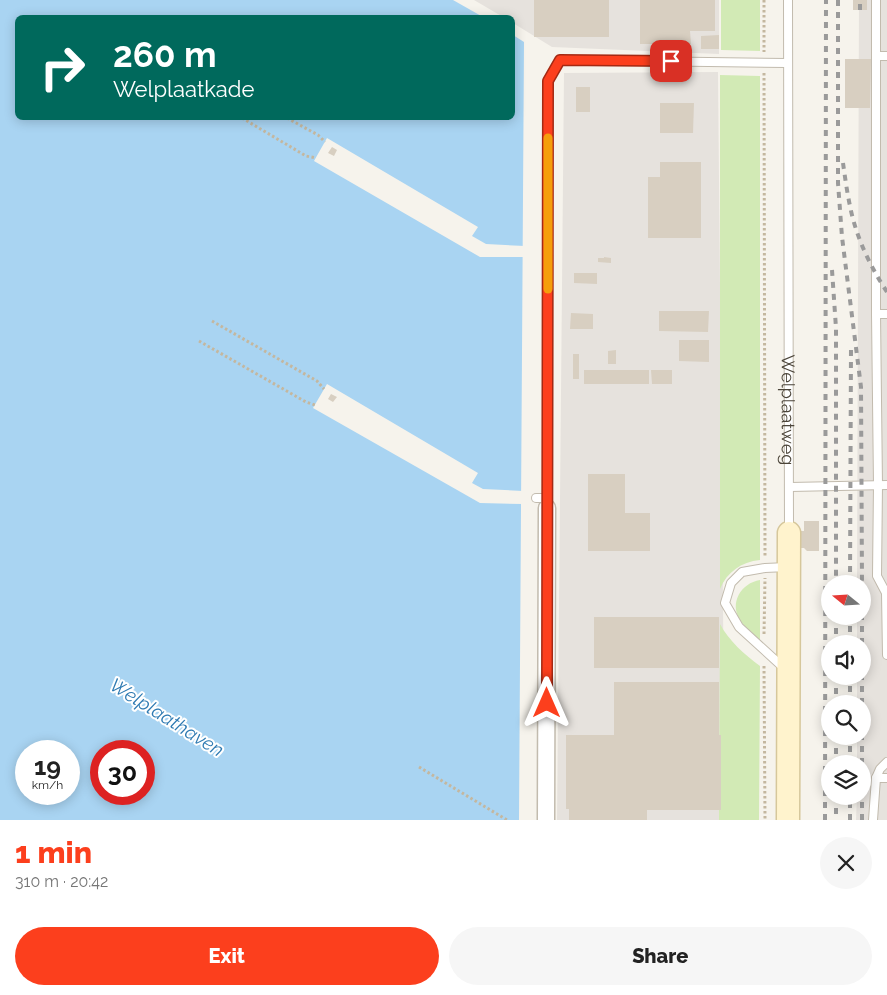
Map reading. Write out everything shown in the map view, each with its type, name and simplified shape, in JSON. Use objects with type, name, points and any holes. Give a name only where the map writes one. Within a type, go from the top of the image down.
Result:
[{"type":"street","points":[[544,502],[546,820]]},
{"type":"street","name":"Welplaatweg","points":[[788,820],[789,533]]},
{"type":"lane","name":"Welplaatweg","points":[[788,0],[789,533]]},
{"type":"lane","points":[[876,0],[876,314],[883,485],[877,576],[886,593],[887,655]]},
{"type":"lane","points":[[876,56],[887,56]]},
{"type":"lane","points":[[544,502],[544,252],[548,81],[560,60],[787,63]]},
{"type":"lane","points":[[876,314],[887,314]]},
{"type":"lane","points":[[790,487],[883,485]]},
{"type":"lane","points":[[789,567],[765,568],[742,572],[731,583],[726,603],[739,627],[789,672]]},
{"type":"lane","points":[[873,820],[876,778],[880,769],[887,762]]},
{"type":"lane","points":[[876,778],[887,778]]},
{"type":"path","points":[[764,0],[765,820]]},
{"type":"path","points":[[245,120],[306,156],[316,158]]},
{"type":"path","points":[[291,120],[318,135],[325,142]]},
{"type":"path","points":[[212,321],[317,381],[324,388]]},
{"type":"path","points":[[199,341],[306,402],[315,404]]},
{"type":"path","points":[[419,767],[507,820]]},
{"type":"shaded area","points":[[474,0],[719,0],[719,54],[552,47],[515,24],[515,15],[500,15]]},
{"type":"shaded area","points":[[859,0],[887,0],[887,820],[856,820],[857,805],[871,805],[871,755],[857,755],[857,745],[871,745],[871,695],[857,695],[857,685],[871,685],[871,635],[857,635],[857,625],[871,625],[871,575],[857,575]]},
{"type":"shaded area","points":[[718,72],[725,820],[557,820],[564,73]]},
{"type":"green space","points":[[721,0],[760,0],[760,51],[721,50]]},
{"type":"green space","points":[[720,75],[760,76],[760,560],[747,563],[736,569],[720,589]]},
{"type":"green space","points":[[760,580],[760,641],[740,620],[737,614],[736,601],[742,589]]},
{"type":"green space","points":[[720,624],[737,647],[760,666],[759,820],[719,820]]},
{"type":"water","name":"Welplaathaven","points":[[0,0],[453,0],[479,15],[15,15],[15,120],[515,120],[515,36],[524,42],[519,820],[0,820]]},
{"type":"pier","points":[[327,138],[478,227],[472,236],[486,244],[525,246],[525,257],[480,257],[314,161]]},
{"type":"pier","points":[[327,384],[478,473],[472,483],[483,489],[523,491],[523,504],[480,503],[313,408]]},
{"type":"building","points":[[534,0],[609,0],[609,37],[534,37]]},
{"type":"building","points":[[640,0],[715,0],[715,31],[690,31],[691,44],[640,44]]},
{"type":"building","points":[[853,0],[867,0],[867,10],[853,10]]},
{"type":"building","points":[[719,35],[719,49],[701,49],[701,36]]},
{"type":"building","points":[[845,59],[871,59],[870,108],[845,108]]},
{"type":"building","points":[[576,87],[590,87],[590,112],[576,112]]},
{"type":"building","points":[[660,103],[694,103],[693,133],[660,133]]},
{"type":"building","points":[[332,147],[337,150],[334,156],[328,153]]},
{"type":"building","points":[[660,162],[701,162],[701,238],[648,238],[648,177],[660,177]]},
{"type":"building","points":[[598,258],[611,258],[611,263],[598,262]]},
{"type":"building","points":[[574,273],[597,273],[597,284],[574,283]]},
{"type":"building","points":[[659,311],[709,311],[708,332],[659,331]]},
{"type":"building","points":[[571,313],[593,314],[593,329],[570,329]]},
{"type":"building","points":[[679,340],[709,340],[709,362],[679,361]]},
{"type":"building","points":[[616,350],[616,364],[608,364],[608,351]]},
{"type":"building","points":[[573,354],[579,354],[579,379],[573,379]]},
{"type":"building","points":[[584,370],[649,370],[649,384],[584,384]]},
{"type":"building","points":[[651,370],[672,370],[672,384],[652,384]]},
{"type":"building","points":[[331,394],[337,397],[333,402],[328,399]]},
{"type":"building","points":[[588,474],[625,474],[625,513],[650,513],[650,551],[588,551]]},
{"type":"building","points":[[804,521],[819,521],[819,551],[807,551],[801,548],[801,531],[804,531]]},
{"type":"building","points":[[594,617],[719,617],[719,668],[594,668]]},
{"type":"building","points":[[614,682],[719,682],[721,810],[647,810],[647,820],[569,820],[569,809],[566,809],[566,735],[614,735]]},
{"type":"railway","points":[[825,820],[826,0]]},
{"type":"railway","points":[[838,0],[838,183],[842,237],[861,387],[862,575]]},
{"type":"railway","points":[[860,0],[860,10]]},
{"type":"railway","points":[[843,163],[856,229],[869,262],[887,292]]},
{"type":"railway","points":[[832,270],[836,328],[836,575]]},
{"type":"railway","points":[[850,575],[851,347]]},
{"type":"railway","points":[[836,625],[836,635]]},
{"type":"railway","points":[[850,625],[850,635]]},
{"type":"railway","points":[[862,625],[862,635]]},
{"type":"railway","points":[[836,685],[836,695]]},
{"type":"railway","points":[[850,685],[850,695]]},
{"type":"railway","points":[[862,685],[862,695]]},
{"type":"railway","points":[[836,745],[836,755]]},
{"type":"railway","points":[[850,745],[850,755]]},
{"type":"railway","points":[[862,745],[862,755]]},
{"type":"railway","points":[[836,805],[836,820]]},
{"type":"railway","points":[[850,805],[850,820]]},
{"type":"railway","points":[[862,805],[862,820]]},
{"type":"slow traffic","points":[[548,138],[548,289]]},
{"type":"route","points":[[547,703],[548,81],[560,60],[671,61]]}]
